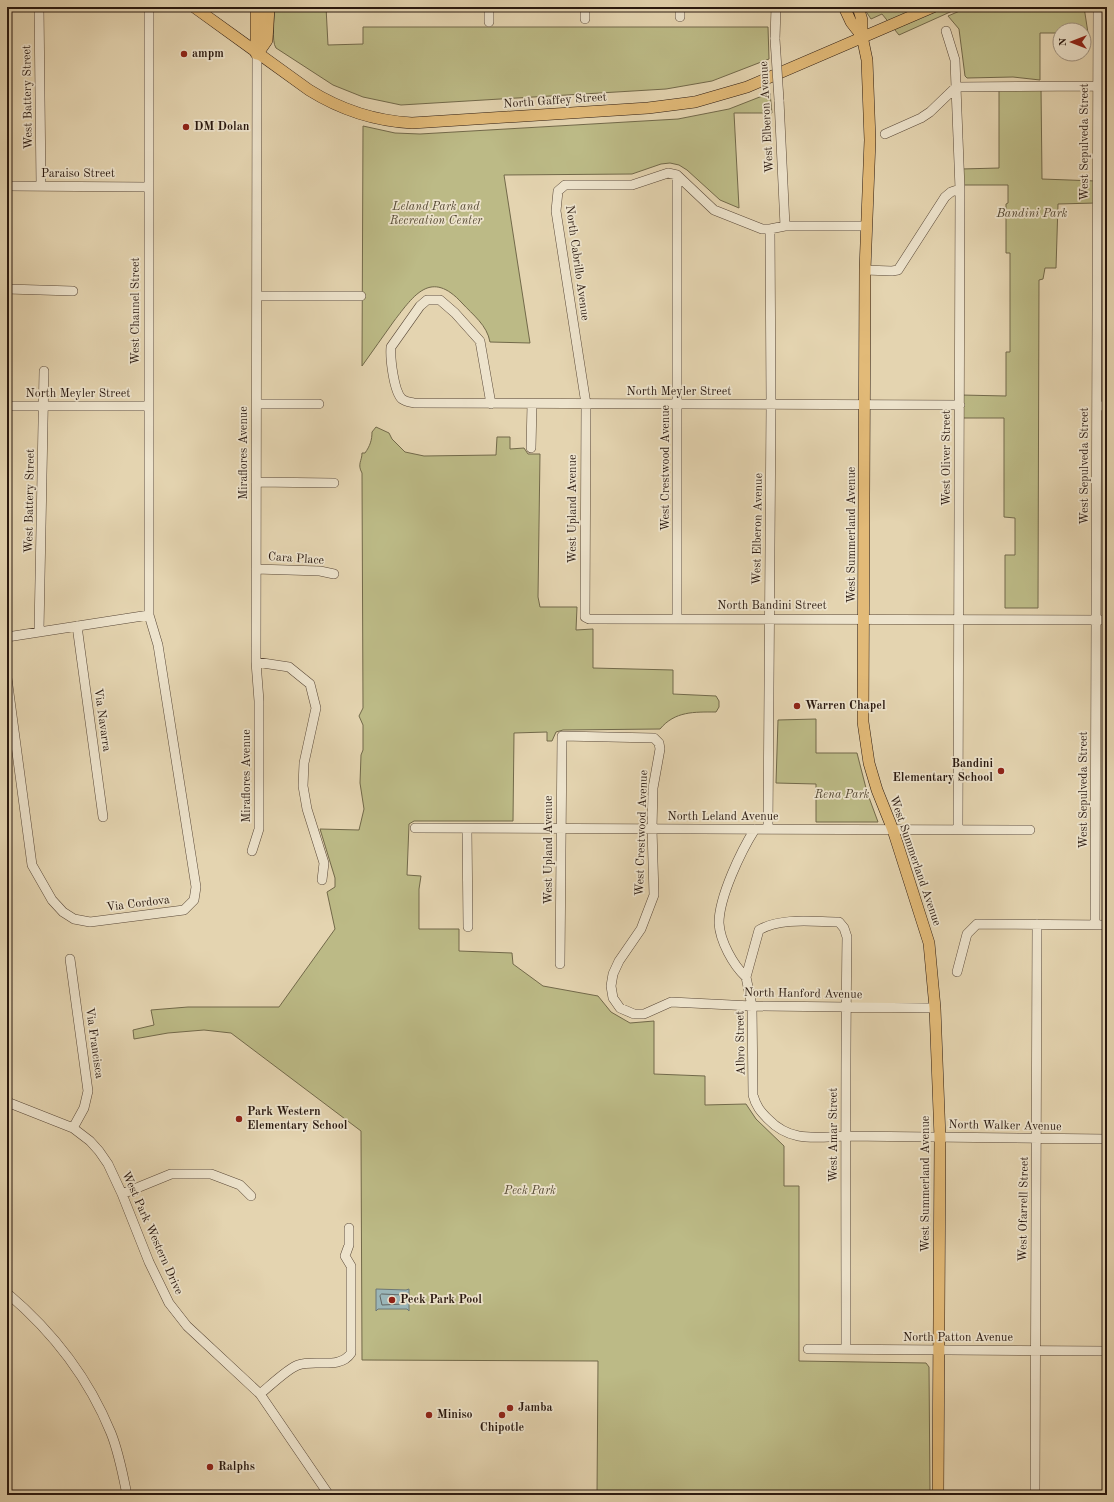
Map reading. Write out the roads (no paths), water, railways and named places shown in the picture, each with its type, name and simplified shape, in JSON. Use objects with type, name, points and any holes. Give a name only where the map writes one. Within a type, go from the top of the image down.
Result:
[{"type":"highway","points":[[257,7],[257,53]]},
{"type":"highway","points":[[257,53],[266,40],[268,7]]},
{"type":"main road","name":"North Gaffey Street","points":[[194,7],[316,94],[344,108],[382,120],[420,123],[648,108],[695,102],[748,86],[862,36],[933,7]]},
{"type":"main road","points":[[844,7],[851,22],[862,36]]},
{"type":"main road","name":"West Summerland Avenue","points":[[858,7],[862,20],[862,36],[867,60],[870,140],[865,270],[864,619],[862,699],[865,743],[877,790],[893,830],[929,943],[935,1008],[940,1138],[938,1495]]},
{"type":"street","name":"West Battery Street","points":[[39,7],[41,186]]},
{"type":"street","name":"West Channel Street","points":[[149,7],[149,615]]},
{"type":"street","points":[[489,7],[489,22]]},
{"type":"street","points":[[585,7],[585,19]]},
{"type":"street","points":[[680,7],[680,17]]},
{"type":"street","name":"West Elberon Avenue","points":[[776,7],[775,39],[785,226]]},
{"type":"street","name":"West Sepulveda Street","points":[[1095,925],[1098,7]]},
{"type":"street","points":[[946,31],[955,60],[956,86]]},
{"type":"street","name":"Miraflores Avenue","points":[[252,851],[259,829],[259,701],[256,662],[257,53]]},
{"type":"street","points":[[885,134],[921,118],[930,112],[956,86],[1098,86]]},
{"type":"street","name":"West Oliver Street","points":[[956,86],[960,189],[958,830]]},
{"type":"street","name":"North Cabrillo Avenue","points":[[586,404],[556,211],[558,192],[565,185],[632,185],[668,173],[677,175]]},
{"type":"street","points":[[677,175],[714,210],[762,229],[770,230],[785,226],[866,226]]},
{"type":"street","name":"West Crestwood Avenue","points":[[677,175],[677,618]]},
{"type":"street","name":"Paraiso Street","points":[[7,186],[149,187]]},
{"type":"street","points":[[865,270],[898,270],[945,197],[950,192],[960,189]]},
{"type":"street","points":[[1097,191],[1107,192]]},
{"type":"street","name":"West Elberon Avenue","points":[[768,830],[771,404],[770,230]]},
{"type":"street","points":[[7,289],[73,291]]},
{"type":"street","points":[[257,296],[361,296]]},
{"type":"street","name":"North Meyler Street","points":[[491,404],[480,341],[455,313],[440,300],[428,300],[420,306],[391,347],[397,391],[401,397],[414,403],[491,404],[586,404],[678,403],[960,405]]},
{"type":"street","name":"West Battery Street","points":[[39,631],[44,371]]},
{"type":"street","points":[[256,404],[319,404]]},
{"type":"street","points":[[531,448],[532,404]]},
{"type":"street","name":"West Upland Avenue","points":[[584,614],[586,404]]},
{"type":"street","name":"North Meyler Street","points":[[7,406],[148,406]]},
{"type":"street","points":[[1097,406],[1107,406]]},
{"type":"street","points":[[256,482],[334,483]]},
{"type":"street","name":"Cara Place","points":[[256,569],[320,571],[334,574]]},
{"type":"street","name":"North Bandini Street","points":[[584,614],[585,617],[589,619],[769,618],[1107,620]]},
{"type":"street","points":[[7,637],[149,615]]},
{"type":"street","name":"Via Cordova","points":[[7,678],[32,865],[52,900],[63,912],[74,919],[90,922],[184,910],[194,900],[196,888],[158,645],[149,615]]},
{"type":"street","name":"Via Navarra","points":[[77,626],[103,817]]},
{"type":"street","points":[[256,662],[289,667],[310,684],[316,708],[304,763],[303,786],[307,809],[324,863],[322,880]]},
{"type":"street","name":"West Crestwood Avenue","points":[[562,736],[654,738],[659,743],[660,749],[653,788],[652,829],[654,895],[641,929],[619,962],[611,986],[614,998],[620,1008],[634,1014],[644,1014],[671,1002]]},
{"type":"street","name":"West Upland Avenue","points":[[560,964],[562,736]]},
{"type":"street","name":"North Leland Avenue","points":[[415,828],[1030,830]]},
{"type":"street","points":[[467,829],[468,927]]},
{"type":"street","points":[[746,977],[738,970],[730,954],[723,938],[720,923],[725,894],[745,846],[754,829]]},
{"type":"street","name":"Albro Street","points":[[753,1095],[752,1006],[746,977],[759,930],[769,925],[798,922],[839,922]]},
{"type":"street","name":"West Amar Street","points":[[839,922],[844,928],[847,937],[846,1349]]},
{"type":"street","points":[[957,972],[967,934],[977,924],[1107,925]]},
{"type":"street","name":"West Ofarrell Street","points":[[1035,1495],[1034,1350],[1037,924]]},
{"type":"street","name":"Via Francisca","points":[[70,959],[88,1091],[84,1108],[73,1128]]},
{"type":"street","name":"North Hanford Avenue","points":[[671,1002],[752,1006],[935,1008]]},
{"type":"street","name":"North Walker Avenue","points":[[753,1095],[757,1108],[784,1132],[797,1136],[1107,1139]]},
{"type":"street","name":"West Park Western Drive","points":[[7,1102],[73,1128],[90,1141],[99,1151],[108,1164],[122,1194],[151,1268],[168,1303],[187,1326],[260,1394],[329,1495]]},
{"type":"street","points":[[122,1194],[171,1174],[212,1174],[240,1185],[251,1196]]},
{"type":"street","points":[[260,1394],[297,1366],[310,1363],[338,1363],[347,1359],[351,1353],[351,1266],[345,1256],[349,1245],[349,1228]]},
{"type":"street","points":[[7,1293],[33,1316],[56,1342],[76,1368],[93,1396],[112,1435],[128,1495]]},
{"type":"street","name":"North Patton Avenue","points":[[808,1349],[1107,1351]]},
{"type":"water","name":"Peck Park Pool","points":[[376,1289],[409,1289],[409,1311],[407,1309],[378,1309],[376,1311]]},
{"type":"place","name":"ampm","points":[[184,54]]},
{"type":"place","name":"DM Dolan","points":[[186,127]]},
{"type":"place","name":"Warren Chapel","points":[[797,706]]},
{"type":"place","name":"Bandini Elementary School","points":[[1001,771]]},
{"type":"place","name":"Park Western Elementary School","points":[[239,1119]]},
{"type":"place","name":"Peck Park Pool","points":[[392,1300]]},
{"type":"place","name":"Jamba","points":[[510,1408]]},
{"type":"place","name":"Miniso","points":[[429,1415]]},
{"type":"place","name":"Chipotle","points":[[502,1415]]},
{"type":"place","name":"Ralphs","points":[[210,1467]]},
{"type":"park label","name":"Leland Park and Recreation Center","points":[[436,214]]},
{"type":"park label","name":"Bandini Park","points":[[1032,214]]},
{"type":"park label","name":"Rena Park","points":[[842,795]]},
{"type":"park label","name":"Peck Park","points":[[530,1191]]}]
